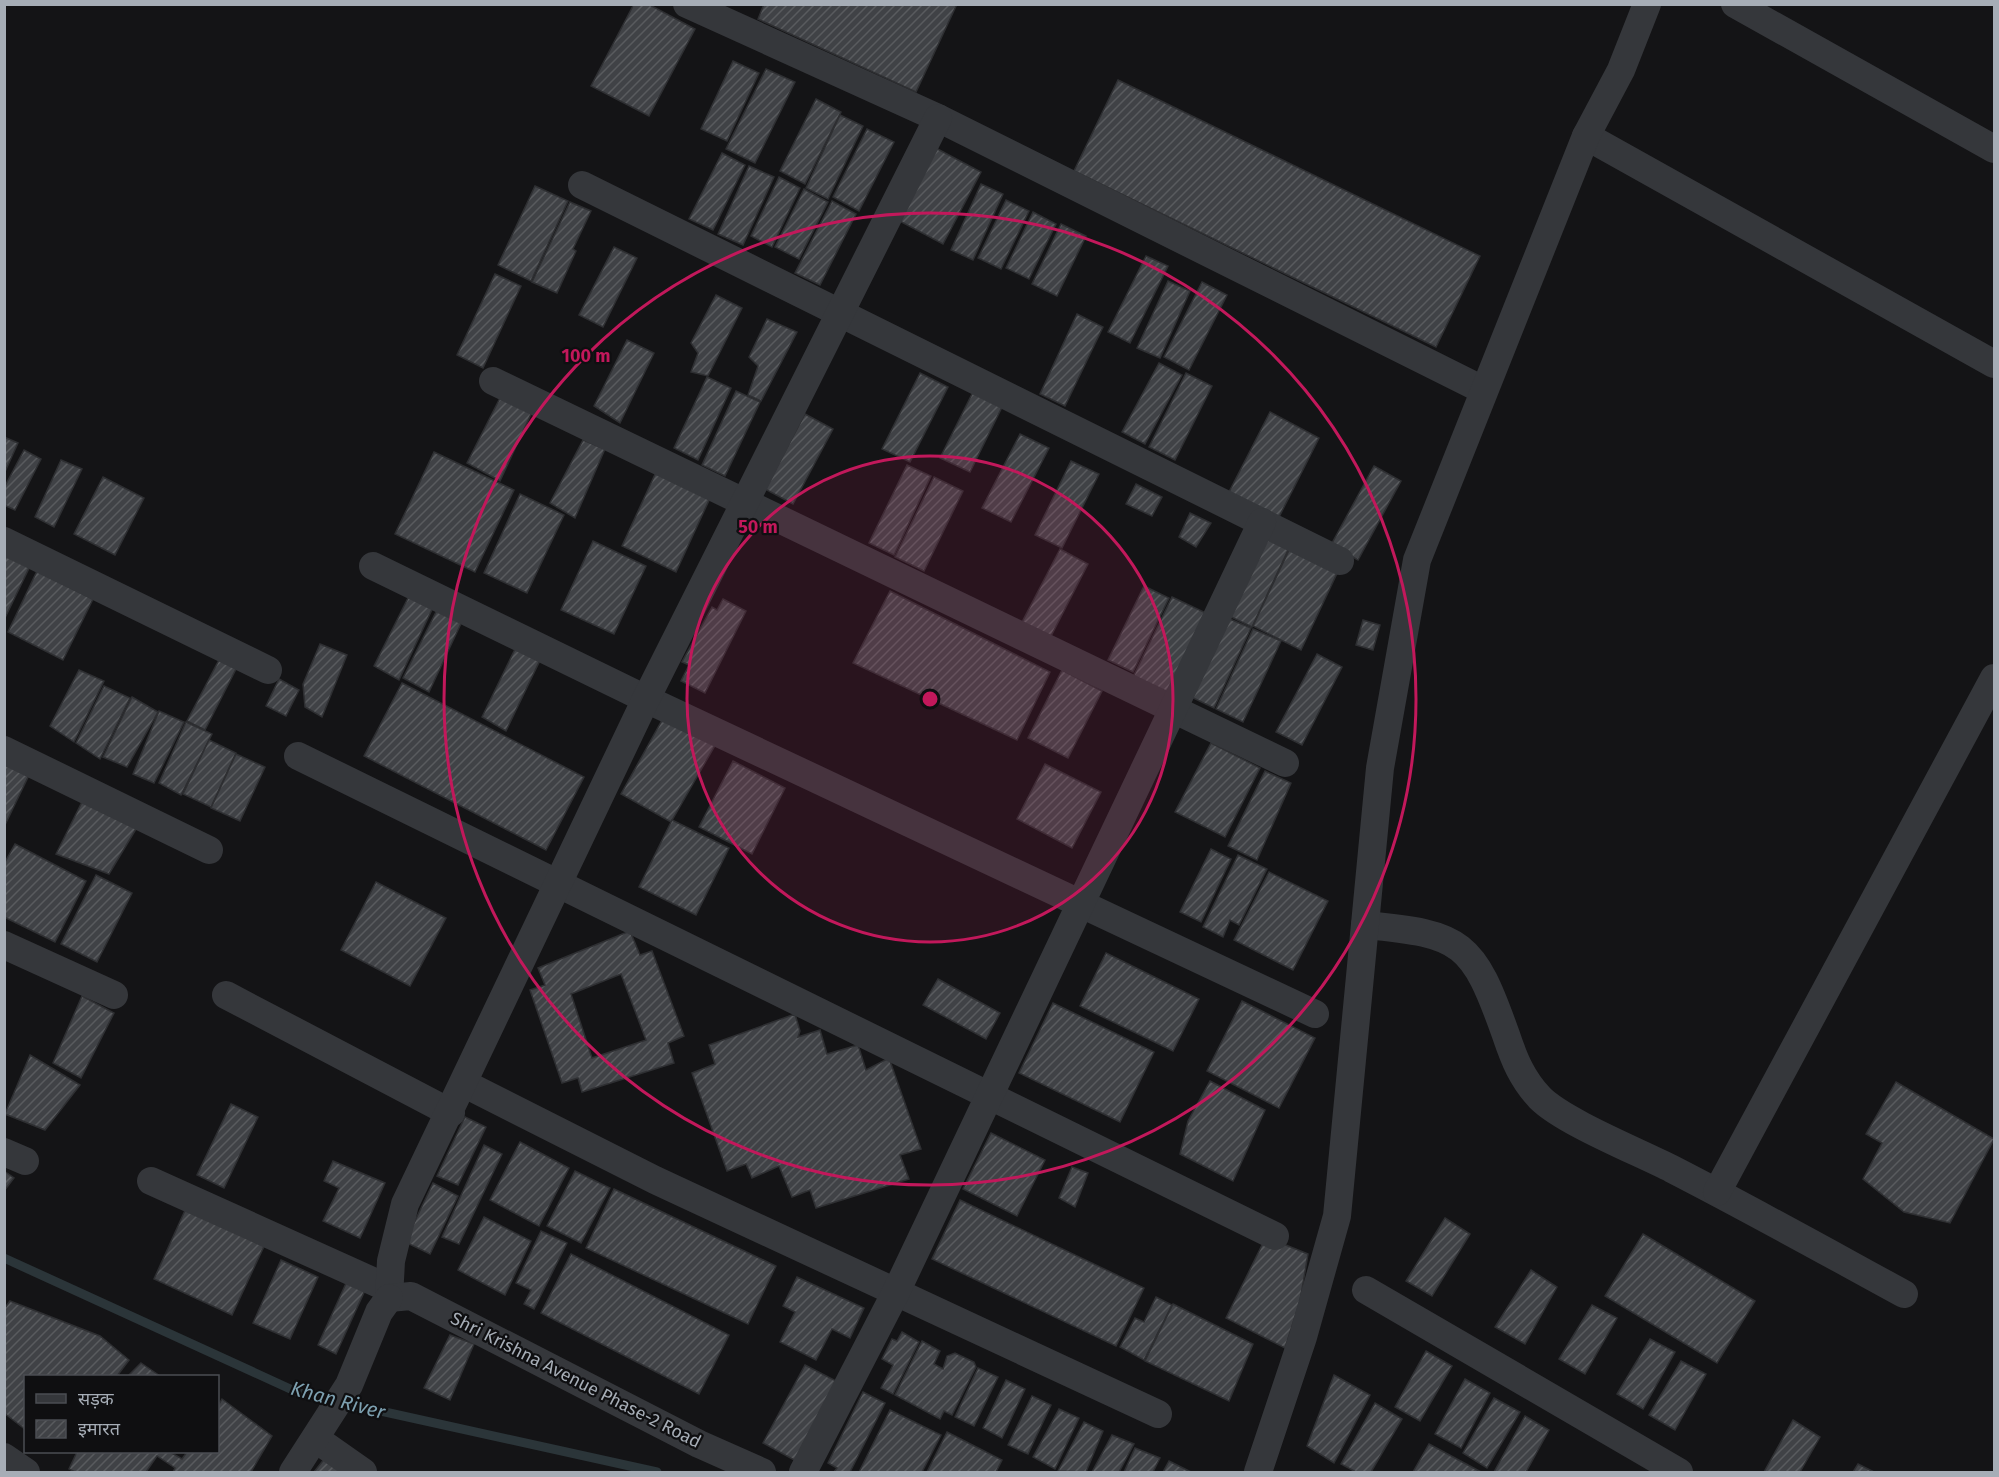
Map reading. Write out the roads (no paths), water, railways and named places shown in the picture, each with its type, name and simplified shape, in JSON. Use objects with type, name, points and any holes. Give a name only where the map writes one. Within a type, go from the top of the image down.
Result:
[{"type":"street","points":[[687,4],[724,12],[1483,390]]},
{"type":"street","points":[[1268,1469],[1337,1216],[1380,768],[1417,560],[1586,136],[1621,70],[1647,4]]},
{"type":"street","points":[[1735,4],[1995,149]]},
{"type":"street","points":[[293,1473],[349,1385],[379,1312],[389,1294],[392,1261],[405,1204],[465,1084],[646,699],[938,118]]},
{"type":"street","points":[[1586,136],[1995,364]]},
{"type":"street","points":[[582,185],[1340,561]]},
{"type":"street","points":[[493,381],[1285,763]]},
{"type":"street","points":[[803,1473],[896,1292],[1175,710],[1262,522]]},
{"type":"street","points":[[4,541],[268,670]]},
{"type":"street","points":[[373,566],[646,699],[1316,1014]]},
{"type":"street","points":[[1717,1192],[1995,678]]},
{"type":"street","points":[[4,750],[209,849]]},
{"type":"street","points":[[298,756],[1275,1236]]},
{"type":"street","points":[[1365,925],[1410,929],[1440,936],[1467,952],[1481,971],[1519,1071],[1542,1099],[1576,1121],[1717,1192],[1904,1294]]},
{"type":"street","points":[[4,945],[114,995]]},
{"type":"street","points":[[226,995],[451,1113]]},
{"type":"street","points":[[465,1084],[655,1180],[1158,1414]]},
{"type":"street","points":[[151,1182],[389,1294]]},
{"type":"street","points":[[1366,1290],[1679,1473]]},
{"type":"street","name":"Shri Krishna Avenue Phase-2 Road","points":[[389,1294],[411,1296],[699,1444],[762,1473]]},
{"type":"street","points":[[318,1435],[363,1473]]},
{"type":"street","points":[[4,1457],[26,1473]]},
{"type":"waterway","name":"Khan River","points":[[4,1258],[299,1393],[657,1472]]}]
